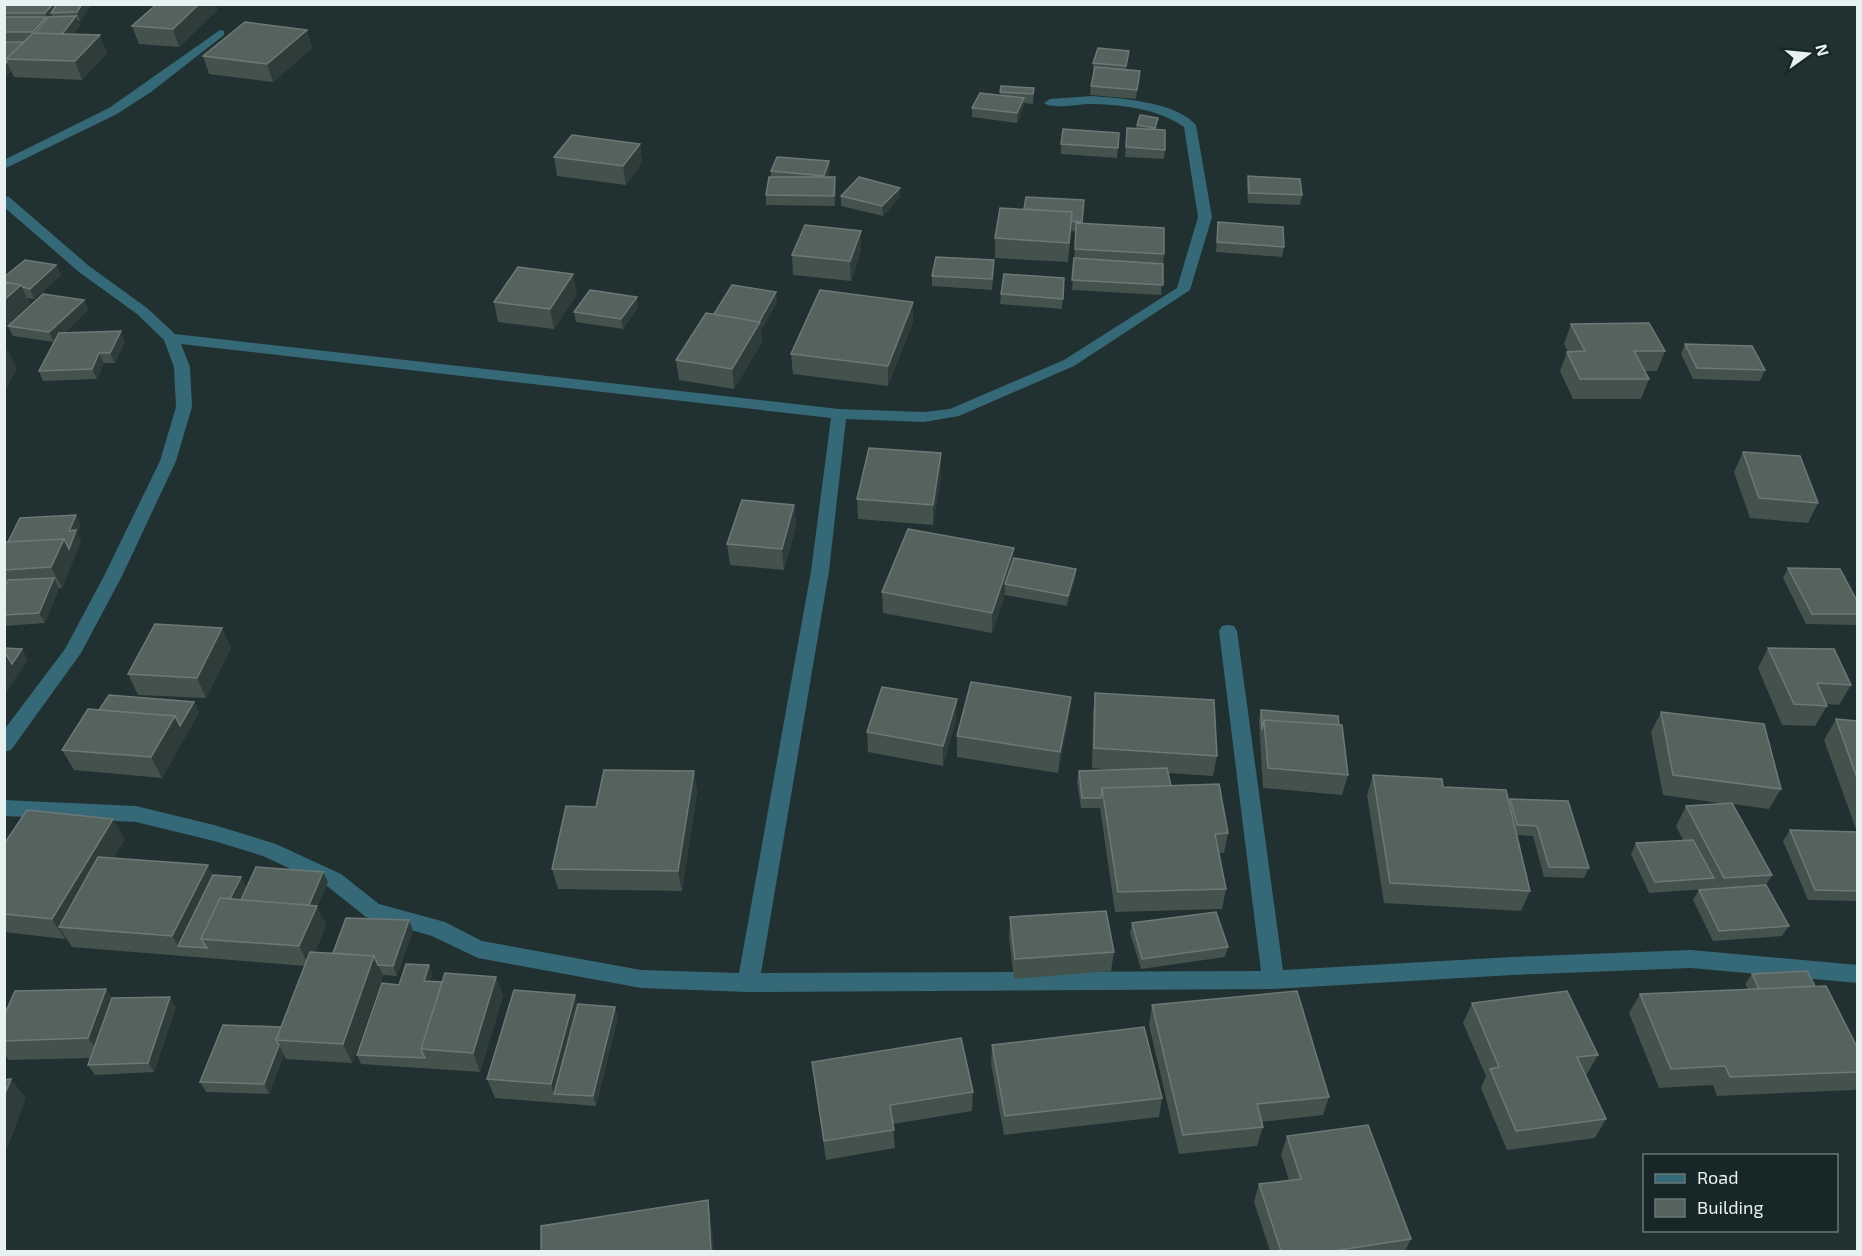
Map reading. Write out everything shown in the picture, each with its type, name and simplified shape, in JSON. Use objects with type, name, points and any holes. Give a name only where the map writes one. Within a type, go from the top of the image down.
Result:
[{"type":"street","points":[[4,165],[113,111],[220,33]]},
{"type":"street","points":[[171,338],[839,414],[924,417],[952,413],[1069,363],[1183,290],[1205,217],[1190,125],[1182,118],[1171,114],[1112,102],[1092,100],[1050,103]]},
{"type":"street","points":[[4,200],[84,269],[142,311],[171,338],[182,367],[184,407],[168,461],[113,576],[72,653],[4,745]]},
{"type":"street","points":[[748,983],[820,571],[839,414]]},
{"type":"street","points":[[1228,631],[1273,980]]},
{"type":"street","points":[[4,808],[136,814],[214,833],[269,850],[334,880],[373,911],[437,928],[478,949],[640,979],[748,983],[1273,980],[1512,966],[1691,959],[1857,974]]},
{"type":"building","points":[[7,4],[53,4],[45,13],[4,13]]},
{"type":"building","points":[[57,4],[82,4],[77,12],[51,13]]},
{"type":"building","points":[[157,4],[199,4],[173,29],[132,26]]},
{"type":"building","points":[[76,16],[62,34],[35,33],[48,17]]},
{"type":"building","points":[[4,17],[46,17],[33,32],[4,32]]},
{"type":"building","points":[[245,22],[307,30],[267,64],[203,56]]},
{"type":"building","points":[[33,33],[100,35],[75,61],[6,59]]},
{"type":"building","points":[[4,42],[24,42],[6,59],[7,62],[4,65]]},
{"type":"building","points":[[1098,48],[1129,51],[1126,66],[1093,63]]},
{"type":"building","points":[[1095,67],[1140,71],[1137,90],[1091,86]]},
{"type":"building","points":[[1001,86],[1034,88],[1033,94],[1000,92]]},
{"type":"building","points":[[980,93],[1024,98],[1017,113],[972,108]]},
{"type":"building","points":[[1140,115],[1158,118],[1155,128],[1137,125]]},
{"type":"building","points":[[1127,128],[1165,130],[1165,150],[1126,147]]},
{"type":"building","points":[[1063,129],[1119,133],[1118,148],[1061,144]]},
{"type":"building","points":[[572,135],[640,144],[623,166],[554,157]]},
{"type":"building","points":[[777,157],[829,161],[824,176],[771,171]]},
{"type":"building","points":[[1248,176],[1300,179],[1302,195],[1249,193]]},
{"type":"building","points":[[769,177],[835,177],[834,196],[766,195]]},
{"type":"building","points":[[859,177],[900,188],[882,206],[841,196]]},
{"type":"building","points":[[1026,197],[1084,200],[1082,222],[1071,221],[1072,212],[1024,209]]},
{"type":"building","points":[[1000,208],[1072,212],[1069,243],[995,238]]},
{"type":"building","points":[[1218,222],[1283,227],[1284,247],[1217,242]]},
{"type":"building","points":[[1076,223],[1164,228],[1164,254],[1075,249]]},
{"type":"building","points":[[805,225],[861,231],[850,261],[792,255]]},
{"type":"building","points":[[936,257],[994,260],[992,279],[932,276]]},
{"type":"building","points":[[1074,258],[1163,264],[1163,285],[1072,280]]},
{"type":"building","points":[[25,260],[56,265],[30,289],[4,282],[4,277]]},
{"type":"building","points":[[518,267],[573,274],[550,309],[494,302]]},
{"type":"building","points":[[1004,274],[1064,278],[1063,299],[1001,294]]},
{"type":"building","points":[[4,282],[21,285],[4,300]]},
{"type":"building","points":[[732,285],[776,292],[759,322],[714,314]]},
{"type":"building","points":[[590,290],[637,297],[621,319],[574,312]]},
{"type":"building","points":[[820,290],[913,302],[888,366],[791,354]]},
{"type":"building","points":[[43,294],[84,300],[49,332],[8,326]]},
{"type":"building","points":[[706,313],[760,322],[732,369],[676,360]]},
{"type":"building","points":[[1649,323],[1665,351],[1634,351],[1649,379],[1580,379],[1567,352],[1585,351],[1571,324]]},
{"type":"building","points":[[121,331],[110,353],[99,353],[92,369],[39,371],[59,333]]},
{"type":"building","points":[[1685,344],[1752,346],[1765,370],[1697,368]]},
{"type":"building","points":[[869,448],[941,453],[933,505],[857,499]]},
{"type":"building","points":[[1743,452],[1800,456],[1818,503],[1759,498]]},
{"type":"building","points":[[742,500],[794,505],[782,549],[727,544]]},
{"type":"building","points":[[76,515],[69,531],[76,530],[69,549],[64,539],[8,542],[20,518]]},
{"type":"building","points":[[908,529],[1014,548],[992,613],[882,592]]},
{"type":"building","points":[[64,539],[51,567],[4,570],[4,542]]},
{"type":"building","points":[[1014,558],[1076,569],[1068,596],[1005,584]]},
{"type":"building","points":[[1788,568],[1840,569],[1857,601],[1857,614],[1812,614]]},
{"type":"building","points":[[54,578],[39,613],[4,615],[4,589],[8,580]]},
{"type":"building","points":[[155,624],[222,628],[197,678],[128,674]]},
{"type":"building","points":[[4,648],[22,649],[12,664],[4,653]]},
{"type":"building","points":[[1768,648],[1834,649],[1851,685],[1817,683],[1827,706],[1794,704]]},
{"type":"building","points":[[971,682],[1071,697],[1060,752],[957,736]]},
{"type":"building","points":[[882,687],[957,699],[943,746],[867,732]]},
{"type":"building","points":[[1095,693],[1214,700],[1217,756],[1094,748]]},
{"type":"building","points":[[109,695],[194,702],[180,726],[175,716],[99,710]]},
{"type":"building","points":[[88,709],[175,716],[151,757],[62,750]]},
{"type":"building","points":[[1261,710],[1338,716],[1339,725],[1264,720],[1262,730]]},
{"type":"building","points":[[1661,712],[1764,724],[1781,789],[1673,775]]},
{"type":"building","points":[[1836,719],[1857,721],[1857,778]]},
{"type":"building","points":[[1264,720],[1342,725],[1348,775],[1268,768]]},
{"type":"building","points":[[1167,768],[1171,786],[1102,788],[1101,798],[1082,798],[1079,771]]},
{"type":"building","points":[[604,770],[694,771],[678,871],[552,869],[566,806],[596,807]]},
{"type":"building","points":[[1373,775],[1442,779],[1443,787],[1506,790],[1530,891],[1390,883]]},
{"type":"building","points":[[1219,784],[1228,833],[1215,834],[1226,889],[1118,892],[1102,788]]},
{"type":"building","points":[[1510,799],[1568,801],[1589,868],[1549,867],[1537,826],[1517,825]]},
{"type":"building","points":[[1732,803],[1772,875],[1724,878],[1686,806]]},
{"type":"building","points":[[27,810],[113,819],[52,919],[4,914],[4,844]]},
{"type":"building","points":[[1790,830],[1857,832],[1857,891],[1815,890]]},
{"type":"building","points":[[1693,840],[1714,878],[1655,882],[1636,843]]},
{"type":"building","points":[[98,857],[208,865],[172,936],[59,927]]},
{"type":"building","points":[[256,867],[323,872],[309,905],[241,900]]},
{"type":"building","points":[[213,875],[241,877],[230,899],[220,898],[201,939],[207,948],[178,946]]},
{"type":"building","points":[[1766,885],[1789,926],[1719,931],[1699,890]]},
{"type":"building","points":[[220,898],[317,906],[299,946],[201,939]]},
{"type":"building","points":[[1106,911],[1114,952],[1015,959],[1010,917]]},
{"type":"building","points":[[1216,912],[1228,947],[1142,959],[1132,923]]},
{"type":"building","points":[[346,918],[409,920],[393,966],[378,965],[374,956],[333,953]]},
{"type":"building","points":[[310,952],[374,956],[343,1044],[276,1040]]},
{"type":"building","points":[[406,964],[429,965],[424,981],[442,982],[421,1049],[425,1058],[357,1055],[382,983],[399,985]]},
{"type":"building","points":[[1807,971],[1815,986],[1759,989],[1752,974]]},
{"type":"building","points":[[445,973],[496,977],[473,1053],[421,1049]]},
{"type":"building","points":[[1826,986],[1857,1047],[1857,1072],[1730,1077],[1725,1066],[1671,1069],[1640,994]]},
{"type":"building","points":[[106,989],[88,1038],[4,1041],[4,1016],[15,991]]},
{"type":"building","points":[[514,990],[575,995],[551,1084],[487,1079]]},
{"type":"building","points":[[1297,991],[1329,1097],[1257,1104],[1263,1127],[1183,1135],[1152,1005]]},
{"type":"building","points":[[1567,991],[1598,1055],[1577,1057],[1606,1119],[1516,1131],[1490,1069],[1499,1067],[1472,1003]]},
{"type":"building","points":[[170,997],[148,1063],[88,1065],[112,998]]},
{"type":"building","points":[[578,1004],[615,1007],[593,1096],[554,1094]]},
{"type":"building","points":[[223,1025],[281,1027],[276,1040],[279,1045],[264,1084],[200,1082]]},
{"type":"building","points":[[1144,1027],[1162,1098],[1005,1116],[992,1045]]},
{"type":"building","points":[[961,1038],[973,1092],[890,1105],[894,1130],[824,1141],[812,1062]]},
{"type":"building","points":[[11,1079],[4,1096],[4,1080]]},
{"type":"building","points":[[1368,1125],[1411,1239],[1333,1251],[1281,1251],[1259,1184],[1301,1179],[1287,1136]]},
{"type":"building","points":[[708,1200],[711,1251],[541,1251],[541,1226]]}]
